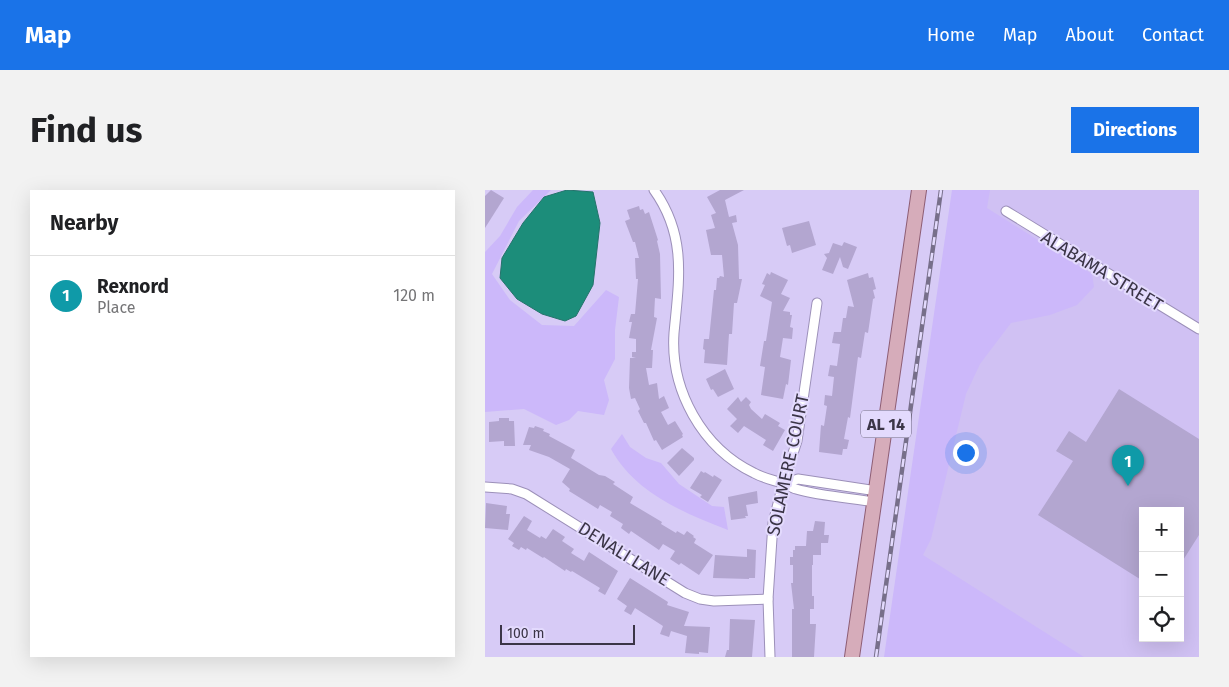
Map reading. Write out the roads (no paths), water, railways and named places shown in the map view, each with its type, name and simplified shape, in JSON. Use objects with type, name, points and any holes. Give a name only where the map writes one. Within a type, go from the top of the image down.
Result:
[{"type":"main road","name":"AL 14","points":[[852,657],[919,190]]},
{"type":"street","points":[[654,190],[668,214],[678,248],[680,267],[674,346],[680,384],[690,410],[702,430],[729,458],[754,474],[796,489],[876,497]]},
{"type":"street","name":"ALABAMA STREET","points":[[1006,211],[1199,329]]},
{"type":"street","name":"SOLAMERE COURT","points":[[770,657],[768,599],[773,523],[797,441],[817,303]]},
{"type":"street","name":"DENALI LANE","points":[[485,486],[511,489],[527,494],[661,579],[685,593],[700,599],[748,601],[768,599]]},
{"type":"railway","points":[[876,657],[941,190]]},
{"type":"place","name":"Rexnord","points":[[1128,486]]}]
